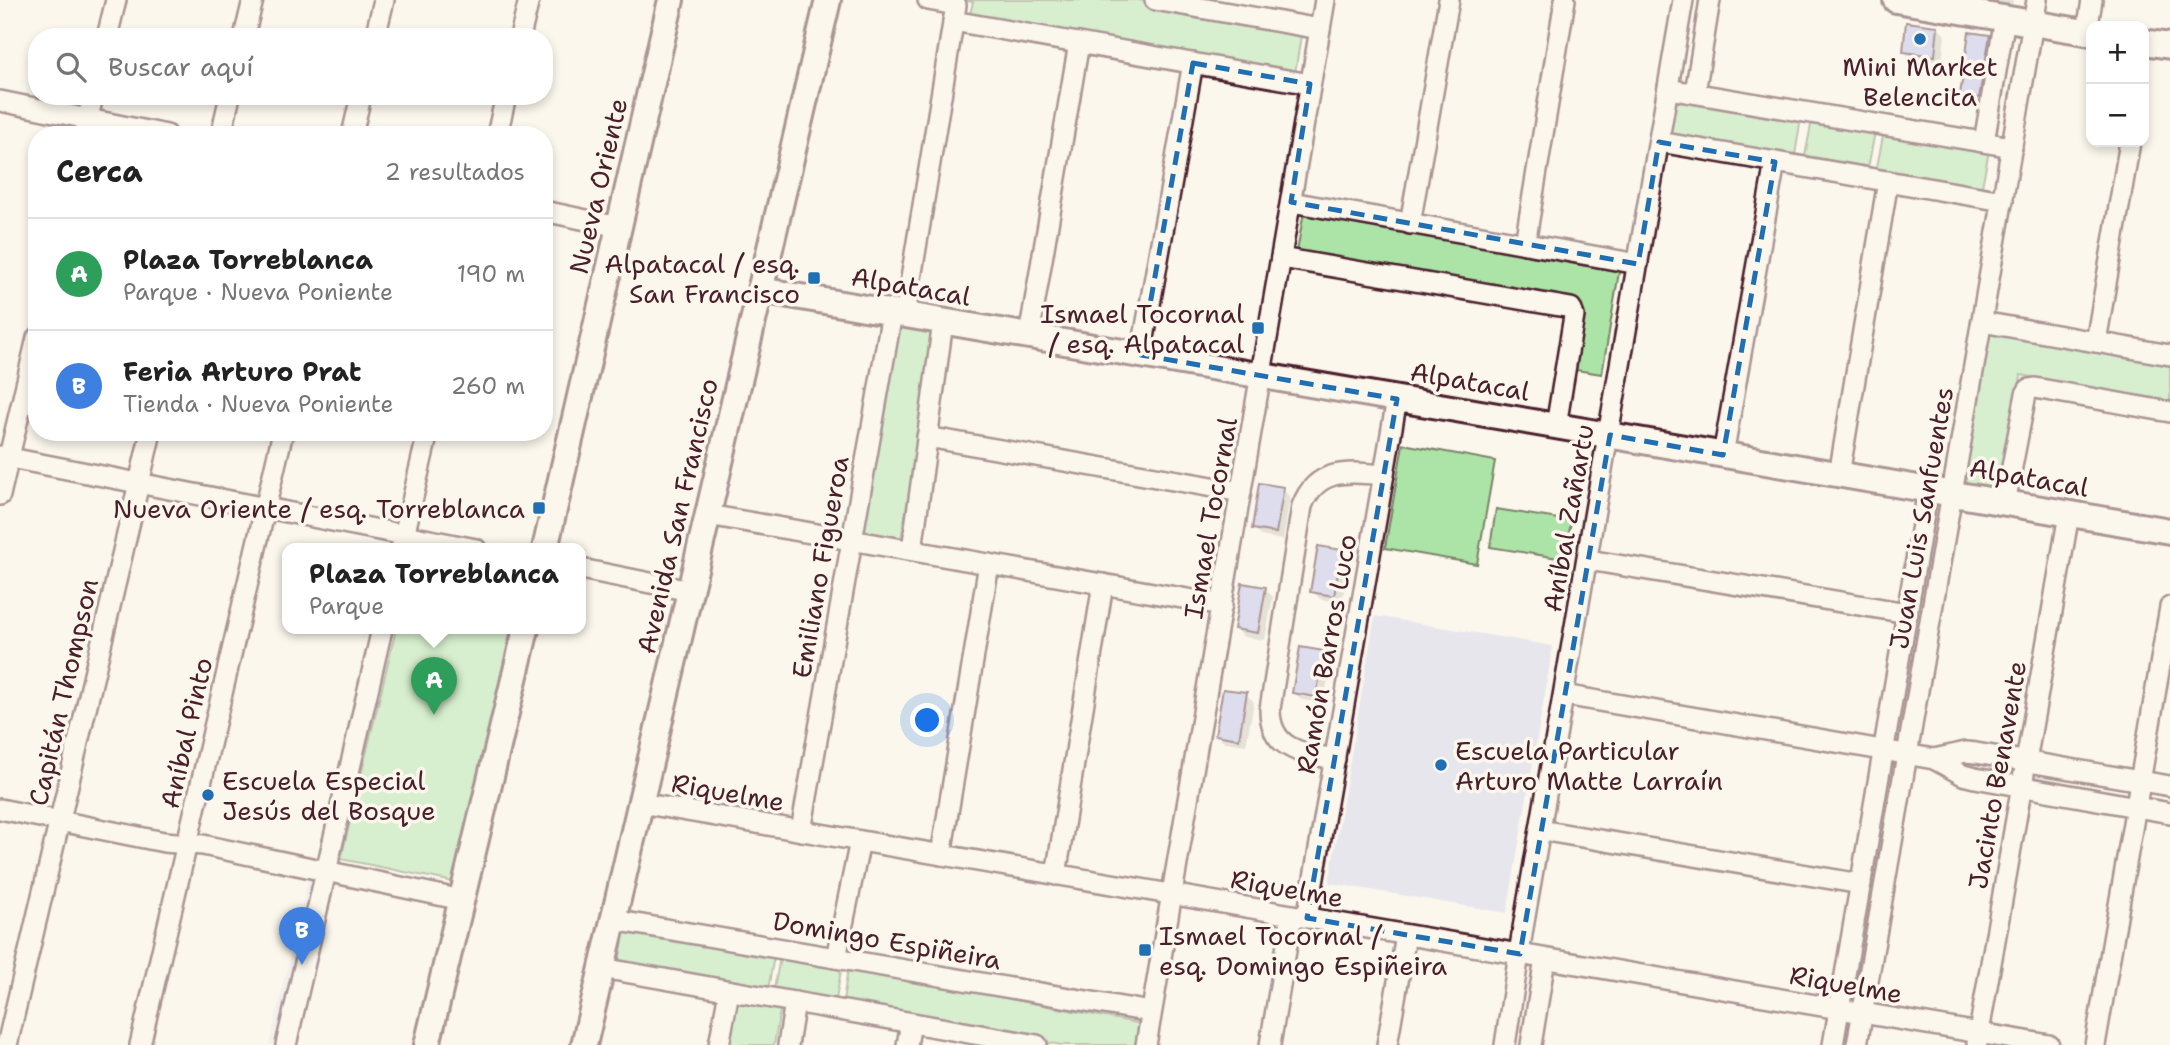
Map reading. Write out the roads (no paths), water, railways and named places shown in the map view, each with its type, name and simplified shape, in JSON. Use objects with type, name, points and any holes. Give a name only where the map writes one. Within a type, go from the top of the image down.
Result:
[{"type":"main road","name":"Nueva Oriente","points":[[546,543],[671,0]]},
{"type":"main road","name":"Avenida San Francisco","points":[[584,1045],[828,0]]},
{"type":"main road","points":[[1911,1],[2005,18],[2035,12],[2086,32]]},
{"type":"main road","name":"Alpatacal","points":[[760,290],[2170,531]]},
{"type":"main road","points":[[427,1045],[525,634]]},
{"type":"street","points":[[109,28],[116,0]]},
{"type":"street","points":[[246,28],[253,0]]},
{"type":"street","points":[[377,28],[384,0]]},
{"type":"street","points":[[522,28],[529,0]]},
{"type":"street","points":[[928,0],[955,13],[1079,43],[1310,84]]},
{"type":"street","points":[[1155,0],[1320,29]]},
{"type":"street","name":"Ismael Tocornal","points":[[1146,1045],[1325,0]]},
{"type":"street","points":[[1410,223],[1449,0]]},
{"type":"street","points":[[1525,244],[1565,0]]},
{"type":"street","name":"Aníbal Zañartu","points":[[1505,1045],[1683,0]]},
{"type":"street","points":[[1695,93],[1710,0]]},
{"type":"street","points":[[2090,21],[2092,0]]},
{"type":"street","name":"Juan Luis Sanfuentes","points":[[1833,1045],[1907,613],[1982,322],[2035,12]]},
{"type":"street","name":"Emiliano Figueroa","points":[[801,831],[850,540],[898,314],[955,13]]},
{"type":"street","points":[[1984,142],[2005,18]]},
{"type":"street","points":[[1029,336],[1079,43]]},
{"type":"street","points":[[1141,355],[1193,63]]},
{"type":"street","points":[[1668,89],[2012,147]]},
{"type":"street","points":[[0,101],[83,126]]},
{"type":"street","points":[[86,126],[91,105]]},
{"type":"street","points":[[223,126],[228,105]]},
{"type":"street","points":[[354,126],[359,105]]},
{"type":"street","points":[[499,126],[504,105]]},
{"type":"street","points":[[1659,142],[2003,201]]},
{"type":"street","points":[[2096,342],[2129,147]]},
{"type":"street","points":[[1723,455],[1775,162]]},
{"type":"street","points":[[1839,475],[1888,181]]},
{"type":"street","points":[[1291,202],[1639,264]]},
{"type":"street","points":[[553,213],[619,227]]},
{"type":"street","points":[[1281,258],[1571,308],[1574,316],[1556,426]]},
{"type":"street","points":[[912,551],[943,322]]},
{"type":"street","points":[[1982,322],[2170,355]]},
{"type":"street","points":[[0,495],[4,457],[28,370]]},
{"type":"street","points":[[2006,503],[2029,389],[2170,412]]},
{"type":"street","name":"Ramón Barros Luco","points":[[1270,1045],[1335,759],[1397,399]]},
{"type":"street","points":[[927,437],[1241,492]]},
{"type":"street","name":"Capitán Thompson","points":[[7,1045],[149,441]]},
{"type":"street","name":"Aníbal Pinto","points":[[140,1045],[281,441]]},
{"type":"street","points":[[4,457],[265,508],[403,542],[426,441]]},
{"type":"street","points":[[1335,759],[1291,749],[1280,740],[1270,723],[1302,506],[1307,494],[1318,482],[1334,475],[1352,472],[1384,475]]},
{"type":"street","name":"Juan Luis Sanfuentes","points":[[1857,1045],[1907,754],[1940,492]]},
{"type":"street","name":"Jacinto Benavente","points":[[1978,1039],[2069,514]]},
{"type":"street","points":[[708,515],[1222,605]]},
{"type":"street","points":[[1588,560],[1907,613]]},
{"type":"street","points":[[941,855],[989,564]]},
{"type":"street","points":[[586,570],[690,591]]},
{"type":"street","points":[[1056,875],[1103,584]]},
{"type":"street","points":[[2095,1045],[2170,607]]},
{"type":"street","points":[[286,1045],[381,634]]},
{"type":"street","points":[[1564,695],[1934,759],[1963,775],[2170,813]]},
{"type":"street","points":[[1934,759],[1966,752],[2170,786]]},
{"type":"street","name":"Riquelme","points":[[640,803],[1863,1013],[1978,1039],[2049,1045]]},
{"type":"street","points":[[0,809],[164,842],[203,845],[461,900]]},
{"type":"street","points":[[1540,830],[1861,884]]},
{"type":"street","points":[[836,958],[860,841]]},
{"type":"street","name":"Domingo Espiñeira","points":[[613,920],[1151,1012]]},
{"type":"street","points":[[1387,1045],[1406,935]]},
{"type":"street","points":[[1531,1045],[1545,959]]},
{"type":"street","points":[[602,968],[1028,1044]]},
{"type":"street","points":[[719,1045],[729,991]]},
{"type":"street","points":[[788,1045],[795,1002]]},
{"type":"street","points":[[907,1045],[911,1023]]},
{"type":"place","name":"Mini Market Belencita","points":[[1920,39]]},
{"type":"place","name":"Alpatacal / esq. San Francisco","points":[[814,278]]},
{"type":"place","name":"Ismael Tocornal / esq. Alpatacal","points":[[1258,328]]},
{"type":"place","name":"Nueva Oriente / esq. Torreblanca","points":[[539,508]]},
{"type":"place","name":"Plaza Torreblanca","points":[[434,715]]},
{"type":"place","name":"Escuela Particular Arturo Matte Larraín","points":[[1441,765]]},
{"type":"place","name":"Escuela Especial Jesús del Bosque","points":[[208,795]]},
{"type":"place","name":"Ismael Tocornal / esq. Domingo Espiñeira","points":[[1145,950]]},
{"type":"place","name":"Feria Arturo Prat","points":[[302,965]]}]
